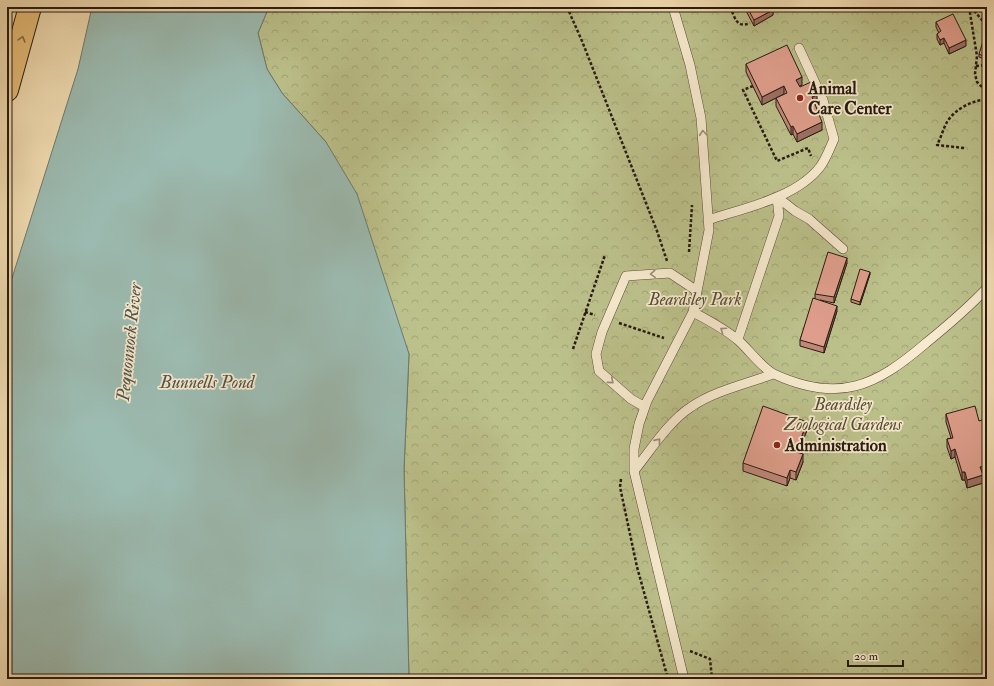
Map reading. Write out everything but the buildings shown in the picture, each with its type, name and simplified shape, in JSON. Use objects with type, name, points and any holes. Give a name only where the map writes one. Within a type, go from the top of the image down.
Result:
[{"type":"highway","points":[[7,90],[30,7]]},
{"type":"lane","points":[[673,7],[690,65],[701,118],[709,230],[693,312],[645,407],[639,424],[634,450],[634,471],[684,679]]},
{"type":"lane","points":[[708,220],[777,197],[797,187],[820,167],[834,139],[823,100],[799,48]]},
{"type":"lane","points":[[777,197],[795,211],[809,219],[843,249]]},
{"type":"lane","points":[[738,340],[779,216],[777,197]]},
{"type":"lane","points":[[645,407],[632,399],[599,371],[596,354],[602,332],[609,320],[626,276],[670,273],[697,291]]},
{"type":"lane","points":[[693,312],[738,340],[773,374],[808,386],[836,390],[856,387],[888,373],[906,360],[966,309],[987,288]]},
{"type":"lane","points":[[634,471],[670,427],[690,408],[708,398],[773,374]]},
{"type":"path","points":[[567,7],[657,230],[670,273]]},
{"type":"path","points":[[730,7],[737,23],[741,25],[750,23]]},
{"type":"path","points":[[926,7],[937,7]]},
{"type":"path","points":[[970,7],[987,26]]},
{"type":"path","points":[[970,7],[977,56],[975,74],[977,82],[982,87],[987,87]]},
{"type":"path","points":[[976,66],[987,65]]},
{"type":"path","points":[[753,86],[743,90],[777,161],[808,148],[817,170]]},
{"type":"path","points":[[964,148],[938,145],[947,121],[962,107],[981,100],[987,100]]},
{"type":"path","points":[[573,349],[605,255]]},
{"type":"path","points":[[585,312],[664,338]]},
{"type":"path","points":[[675,644],[710,659],[712,679]]},
{"type":"green space","name":"Beardsley Park","points":[[269,7],[987,7],[987,679],[409,679],[404,469],[409,354],[326,142],[282,93],[267,69],[258,33]]},
{"type":"water","name":"Bunnells Pond","points":[[92,7],[269,7],[258,33],[267,69],[282,93],[326,142],[357,194],[409,354],[404,469],[409,679],[7,679],[7,294],[78,69]]},
{"type":"place","name":"Animal Care Center","points":[[800,98]]},
{"type":"place","name":"Administration","points":[[777,445]]},
{"type":"water label","name":"Pequonnock River","points":[[129,342]]},
{"type":"park label","name":"Beardsley Zoological Gardens","points":[[843,414]]}]
